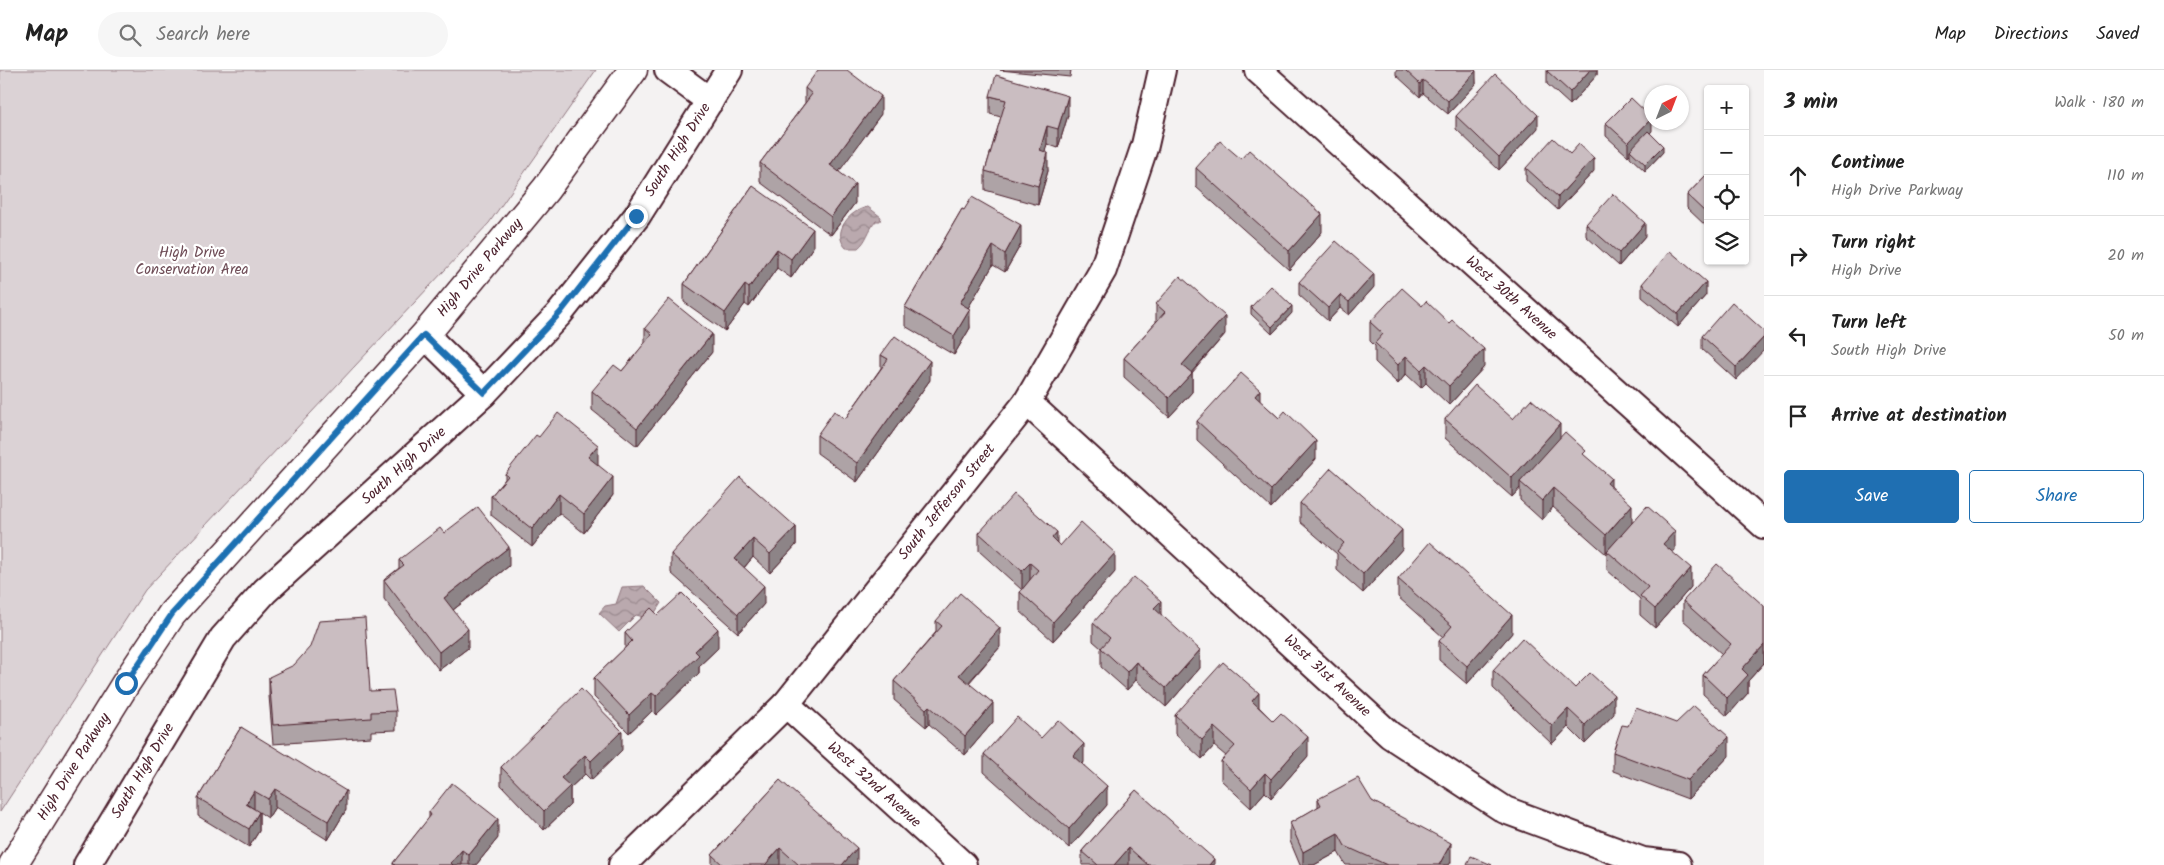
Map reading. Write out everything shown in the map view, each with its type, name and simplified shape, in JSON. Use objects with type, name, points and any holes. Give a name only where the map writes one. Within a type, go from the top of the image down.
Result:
[{"type":"main road","name":"High Drive Parkway","points":[[13,865],[126,683],[172,614],[424,335],[546,189],[633,70]]},
{"type":"street","points":[[668,70],[710,101]]},
{"type":"street","name":"South High Drive","points":[[87,865],[223,638],[265,591],[484,393],[560,313],[636,216],[729,70]]},
{"type":"street","name":"South Jefferson Street","points":[[622,865],[786,704],[1027,402],[1103,270],[1145,145],[1162,70]]},
{"type":"street","name":"West 30th Avenue","points":[[1258,70],[1764,525]]},
{"type":"street","points":[[424,335],[484,393]]},
{"type":"street","name":"West 31st Avenue","points":[[1027,402],[1390,735],[1504,810],[1643,861],[1678,865]]},
{"type":"street","name":"West 32nd Avenue","points":[[786,704],[963,865]]},
{"type":"green space","name":"High Drive Conservation Area","points":[[0,70],[596,70],[489,223],[145,590],[0,812]]},
{"type":"water","points":[[868,207],[881,217],[880,221],[876,221],[858,248],[846,248],[842,242],[841,235],[845,223],[855,212]]},
{"type":"water","points":[[644,586],[661,603],[651,619],[636,615],[619,632],[599,613],[605,606],[616,604],[622,587]]},
{"type":"building","points":[[818,70],[847,70],[881,96],[830,165],[855,184],[831,217],[760,163],[812,94],[805,88]]},
{"type":"building","points":[[1405,70],[1476,71],[1448,101],[1423,80],[1420,84]]},
{"type":"building","points":[[1547,70],[1590,70],[1570,92]]},
{"type":"building","points":[[1495,74],[1538,115],[1499,157],[1456,116]]},
{"type":"building","points":[[996,75],[1068,96],[1058,129],[1047,126],[1040,150],[1048,153],[1038,186],[985,171],[1006,100],[990,96]]},
{"type":"building","points":[[1631,98],[1644,110],[1644,126],[1628,143],[1606,123]]},
{"type":"building","points":[[1648,131],[1663,146],[1645,164],[1630,150]]},
{"type":"building","points":[[1553,138],[1570,154],[1579,144],[1594,158],[1558,197],[1526,168]]},
{"type":"building","points":[[1220,141],[1241,159],[1249,150],[1322,214],[1289,251],[1196,168]]},
{"type":"building","points":[[1704,177],[1704,211],[1687,195]]},
{"type":"building","points":[[753,186],[813,229],[791,259],[777,249],[749,288],[745,285],[725,313],[684,284]]},
{"type":"building","points":[[1613,194],[1645,223],[1619,253],[1586,224]]},
{"type":"building","points":[[972,197],[1021,225],[1005,254],[993,246],[960,303],[970,309],[954,336],[905,307],[962,209],[964,210]]},
{"type":"building","points":[[1336,241],[1374,274],[1349,302],[1340,295],[1328,308],[1299,282]]},
{"type":"building","points":[[1670,251],[1706,282],[1678,314],[1642,284]]},
{"type":"building","points":[[1180,276],[1225,316],[1182,365],[1192,373],[1169,398],[1124,358],[1165,312],[1156,304]]},
{"type":"building","points":[[1271,286],[1292,306],[1272,327],[1251,307]]},
{"type":"building","points":[[1402,288],[1422,306],[1426,301],[1449,323],[1452,320],[1484,349],[1449,386],[1426,365],[1421,370],[1406,356],[1398,365],[1375,343],[1383,334],[1370,322]]},
{"type":"building","points":[[669,299],[712,334],[637,428],[592,391],[614,365],[622,371],[652,334],[645,328]]},
{"type":"building","points":[[1732,302],[1764,331],[1764,337],[1736,367],[1702,336]]},
{"type":"building","points":[[895,336],[930,361],[857,463],[817,435],[834,411],[845,419],[888,359],[881,355]]},
{"type":"building","points":[[1241,373],[1260,390],[1255,396],[1279,418],[1285,411],[1316,441],[1271,490],[1197,421]]},
{"type":"building","points":[[1475,385],[1513,419],[1531,399],[1560,424],[1512,478],[1445,419]]},
{"type":"building","points":[[558,413],[598,445],[588,457],[613,477],[584,514],[559,494],[532,529],[491,496],[508,476],[505,474],[536,435],[539,437]]},
{"type":"building","points":[[1565,432],[1586,451],[1583,454],[1611,478],[1607,483],[1632,505],[1606,535],[1553,488],[1542,501],[1520,482]]},
{"type":"building","points":[[1331,468],[1402,530],[1363,574],[1337,551],[1344,543],[1300,503]]},
{"type":"building","points":[[740,477],[796,527],[770,554],[753,539],[735,559],[764,586],[738,614],[671,554]]},
{"type":"building","points":[[1014,494],[1057,532],[1052,538],[1060,546],[1081,522],[1115,553],[1053,622],[1020,592],[1038,570],[1030,563],[1022,571],[979,533]]},
{"type":"building","points":[[1647,506],[1675,531],[1663,544],[1691,568],[1655,609],[1640,596],[1648,587],[1607,551]]},
{"type":"building","points":[[478,507],[509,547],[444,598],[468,629],[439,652],[384,580],[404,565],[399,560],[440,528],[444,533]]},
{"type":"building","points":[[1430,542],[1512,615],[1467,666],[1439,641],[1452,626],[1398,579]]},
{"type":"building","points":[[1717,564],[1764,606],[1764,645],[1742,669],[1748,675],[1727,698],[1703,675],[1731,644],[1683,601]]},
{"type":"building","points":[[1134,577],[1161,601],[1154,608],[1200,650],[1166,688],[1136,662],[1127,672],[1101,648],[1110,638],[1093,623]]},
{"type":"building","points":[[682,593],[718,629],[695,651],[699,655],[656,696],[652,693],[629,715],[594,678],[632,641],[625,633],[651,608],[658,615]]},
{"type":"building","points":[[960,593],[1000,628],[959,675],[993,703],[965,736],[929,706],[926,709],[894,681],[942,626],[936,621]]},
{"type":"building","points":[[365,618],[370,691],[393,690],[396,711],[371,712],[371,718],[273,725],[269,677],[294,665],[310,647],[319,621]]},
{"type":"building","points":[[1522,638],[1575,688],[1590,673],[1614,695],[1585,725],[1568,709],[1552,726],[1493,670]]},
{"type":"building","points":[[1223,662],[1259,693],[1252,701],[1273,721],[1281,713],[1308,737],[1271,779],[1265,773],[1251,789],[1221,761],[1235,746],[1214,727],[1202,740],[1175,715]]},
{"type":"building","points":[[581,689],[622,731],[591,761],[585,755],[561,778],[570,786],[544,811],[501,767]]},
{"type":"building","points":[[1694,706],[1729,737],[1688,780],[1613,752],[1622,725],[1628,726],[1636,708],[1676,723]]},
{"type":"building","points":[[1017,717],[1041,738],[1058,720],[1084,744],[1073,756],[1107,786],[1069,829],[984,754]]},
{"type":"building","points":[[241,727],[346,791],[328,821],[275,789],[268,799],[254,791],[246,804],[259,812],[249,829],[198,798]]},
{"type":"building","points":[[1358,778],[1372,801],[1451,843],[1439,865],[1387,865],[1345,846],[1338,833],[1303,852],[1290,823],[1321,805],[1318,799]]},
{"type":"building","points":[[780,780],[857,848],[842,865],[799,865],[780,848],[765,865],[723,865],[712,855]]},
{"type":"building","points":[[452,783],[498,819],[469,855],[462,850],[451,863],[453,865],[395,865],[393,863],[431,815],[429,812]]},
{"type":"building","points":[[1136,790],[1214,859],[1209,865],[1148,865],[1129,848],[1114,865],[1098,865],[1082,851]]},
{"type":"building","points":[[1471,856],[1492,865],[1467,865]]},
{"type":"route","points":[[126,683],[172,614],[424,335],[484,393],[560,313],[636,216]]}]
